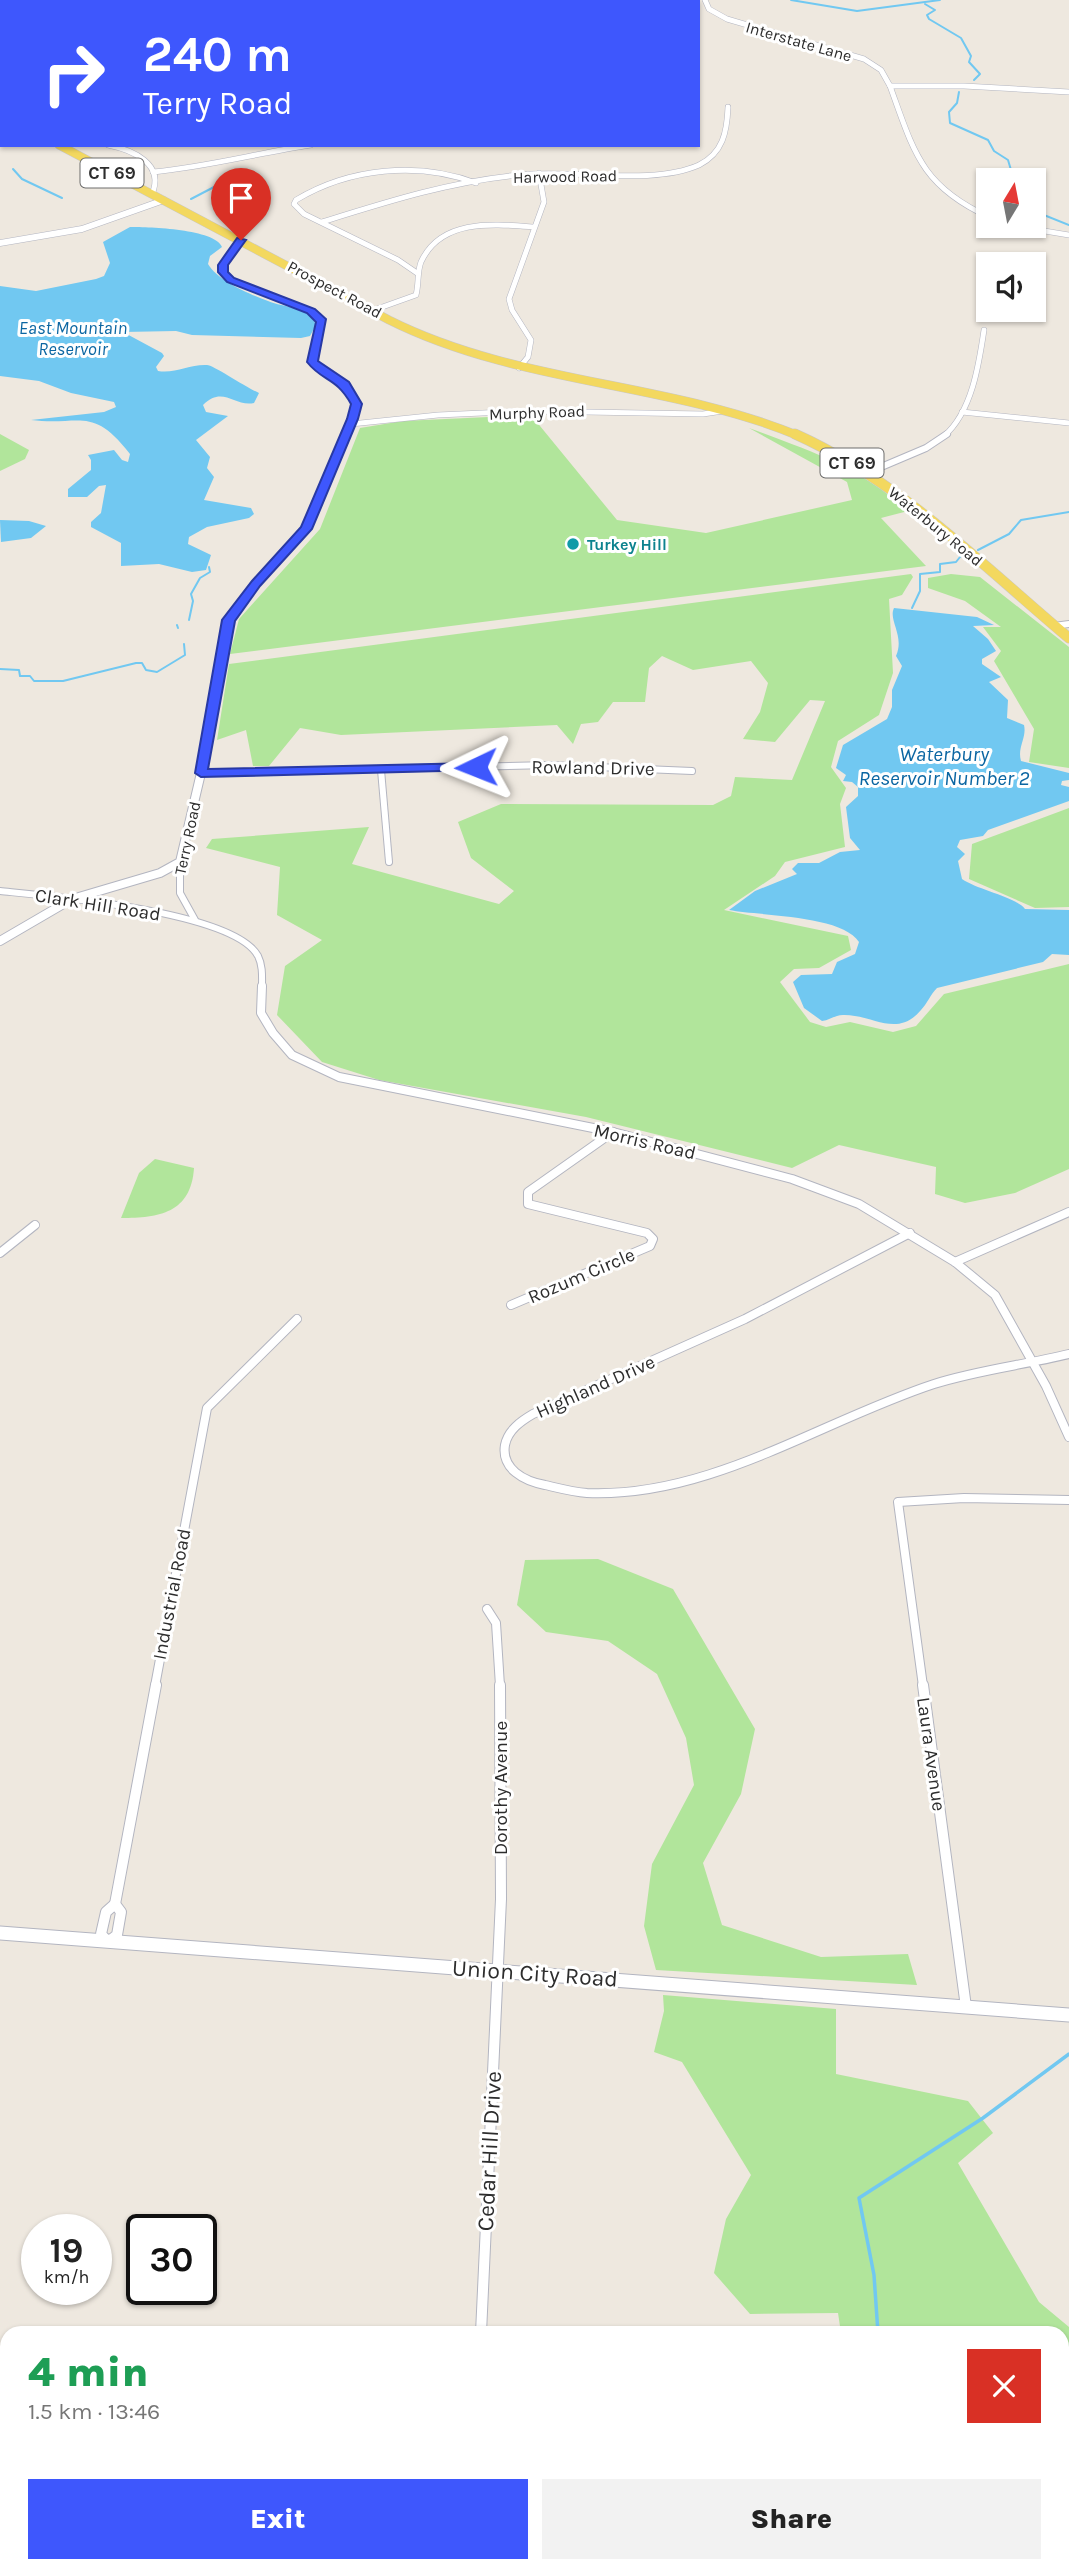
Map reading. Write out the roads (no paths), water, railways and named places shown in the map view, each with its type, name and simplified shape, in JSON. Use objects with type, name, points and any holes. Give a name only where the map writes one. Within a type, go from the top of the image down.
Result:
[{"type":"main road","name":"Prospect Road","points":[[63,147],[438,342],[519,368],[587,382]]},
{"type":"main road","name":"Waterbury Road","points":[[587,382],[655,393],[723,411],[797,436],[867,473],[909,502],[1069,638]]},
{"type":"main road","name":"Union City Road","points":[[0,1933],[1069,2015]]},
{"type":"street","name":"Interstate Lane","points":[[705,0],[709,9],[727,19],[864,59],[881,70],[890,86],[919,163],[934,185],[976,211]]},
{"type":"street","points":[[890,86],[984,87],[1069,92]]},
{"type":"street","name":"Harwood Road","points":[[322,222],[476,183],[539,173],[652,176],[679,172],[703,163],[722,147],[726,138],[728,107]]},
{"type":"street","points":[[121,147],[141,156],[153,172],[156,186],[152,194]]},
{"type":"street","points":[[153,172],[202,168],[242,155],[297,147]]},
{"type":"street","points":[[417,273],[398,260],[298,209],[296,200],[311,191],[354,176],[383,172],[442,173],[463,176],[476,183]]},
{"type":"street","points":[[519,368],[531,352],[532,338],[511,310],[509,299],[544,202],[539,173]]},
{"type":"street","points":[[0,243],[82,229],[164,200]]},
{"type":"street","points":[[374,310],[416,295],[417,273],[422,258],[438,239],[464,227],[494,224],[534,227]]},
{"type":"street","points":[[1046,231],[1069,235]]},
{"type":"street","name":"Terry Road","points":[[195,920],[181,902],[178,884],[180,862],[201,773],[229,620],[256,583],[306,529],[351,424],[356,404],[351,390],[313,362],[322,321],[311,311],[231,280],[223,272],[223,265],[241,240]]},
{"type":"street","points":[[398,260],[422,258]]},
{"type":"street","points":[[867,473],[935,441],[953,429],[962,412],[984,330]]},
{"type":"street","name":"Murphy Road","points":[[351,424],[402,417],[539,411],[703,414],[723,411]]},
{"type":"street","points":[[962,412],[1069,423]]},
{"type":"street","points":[[1054,626],[1069,624]]},
{"type":"street","name":"Rowland Drive","points":[[201,773],[549,765],[692,771]]},
{"type":"street","points":[[381,770],[389,862]]},
{"type":"street","points":[[0,941],[72,899],[151,876],[180,862]]},
{"type":"street","name":"Clark Hill Road","points":[[0,891],[72,899],[195,920]]},
{"type":"street","name":"Morris Road","points":[[195,920],[246,944],[257,954],[262,969],[261,1013],[292,1055],[315,1067],[364,1083],[613,1132],[803,1182],[859,1205],[910,1233],[956,1262],[995,1295],[1014,1323],[1069,1437]]},
{"type":"street","name":"Rozum Circle","points":[[511,1305],[650,1246],[653,1239],[647,1233],[528,1204],[526,1198],[528,1192],[613,1132]]},
{"type":"street","points":[[956,1262],[1069,1212]]},
{"type":"street","points":[[0,1253],[35,1225]]},
{"type":"street","name":"Highland Drive","points":[[910,1233],[745,1319],[533,1414],[518,1423],[506,1438],[504,1451],[509,1468],[522,1479],[547,1487],[615,1492],[653,1487],[688,1478],[812,1436],[934,1384],[974,1373],[1032,1364]]},
{"type":"street","name":"Industrial Road","points":[[108,1942],[117,1935],[121,1912],[115,1904],[207,1408],[297,1319]]},
{"type":"street","points":[[1032,1364],[1069,1354]]},
{"type":"street","name":"Laura Avenue","points":[[966,2007],[898,1502],[964,1498],[1069,1500]]},
{"type":"street","name":"Dorothy Avenue","points":[[487,1609],[496,1623],[500,1676],[498,1970]]},
{"type":"street","name":"Cedar Hill Drive","points":[[481,2326],[498,1970]]},
{"type":"water","name":"East Mountain Reservoir","points":[[130,227],[181,230],[217,241],[222,247],[210,256],[208,264],[219,276],[252,295],[308,314],[316,325],[310,336],[301,338],[192,335],[176,331],[123,332],[162,353],[164,356],[156,367],[158,371],[207,365],[259,393],[254,403],[217,397],[203,405],[206,412],[228,416],[196,440],[210,457],[207,468],[214,477],[204,500],[251,508],[254,514],[249,518],[207,527],[189,537],[188,544],[211,555],[206,570],[192,572],[159,564],[121,566],[121,543],[91,527],[91,522],[101,513],[106,485],[99,486],[87,497],[68,497],[68,489],[91,470],[88,455],[114,450],[122,460],[128,462],[130,454],[106,429],[95,423],[31,420],[104,412],[116,407],[114,402],[71,393],[39,381],[0,376],[0,286],[36,291],[104,276],[110,263],[103,242]]},
{"type":"water","points":[[0,520],[29,521],[46,526],[31,538],[1,542]]},
{"type":"water","name":"Waterbury Reservoir Number 2","points":[[894,608],[977,617],[994,625],[973,626],[988,639],[996,651],[982,659],[982,664],[1001,677],[989,682],[1008,700],[1007,718],[1024,725],[1021,761],[1069,773],[1069,780],[1062,781],[1061,785],[1069,787],[1069,801],[988,830],[983,836],[960,840],[957,847],[965,854],[958,861],[962,879],[969,883],[1014,901],[1025,909],[1069,910],[1069,955],[1052,954],[1043,962],[937,988],[921,1010],[903,1023],[884,1023],[843,1015],[822,1021],[804,1008],[793,982],[801,975],[832,974],[837,962],[855,954],[859,942],[850,933],[836,926],[800,918],[729,910],[755,891],[797,874],[792,869],[798,863],[819,863],[840,852],[860,850],[850,838],[846,807],[858,796],[858,787],[852,782],[843,781],[846,775],[836,768],[843,745],[887,719],[892,707],[892,690],[902,666],[896,656],[899,642],[893,618]]},
{"type":"waterway","points":[[791,0],[857,11],[940,0]]},
{"type":"waterway","points":[[925,4],[935,10],[927,15],[929,19],[961,38],[971,56],[969,62],[980,74],[974,80]]},
{"type":"waterway","points":[[959,92],[957,103],[949,112],[950,123],[988,140],[994,151],[1008,160],[1010,168]]},
{"type":"waterway","points":[[13,169],[22,179],[62,198]]},
{"type":"waterway","points":[[191,199],[239,174]]},
{"type":"waterway","points":[[1046,216],[1069,225]]},
{"type":"waterway","points":[[978,550],[1009,534],[1021,520],[1069,512]]},
{"type":"waterway","points":[[912,608],[920,591],[920,574],[940,572],[940,564],[956,562],[960,557]]},
{"type":"waterway","points":[[189,620],[193,601],[191,594],[200,578],[210,572],[209,567]]},
{"type":"waterway","points":[[0,669],[19,670],[20,676],[30,676],[34,681],[63,681],[136,663],[142,663],[146,670],[157,672],[185,655],[184,644]]},
{"type":"waterway","points":[[878,2326],[874,2275],[859,2198],[983,2118],[1069,2054]]},
{"type":"place","name":"Turkey Hill","points":[[573,544]]}]
